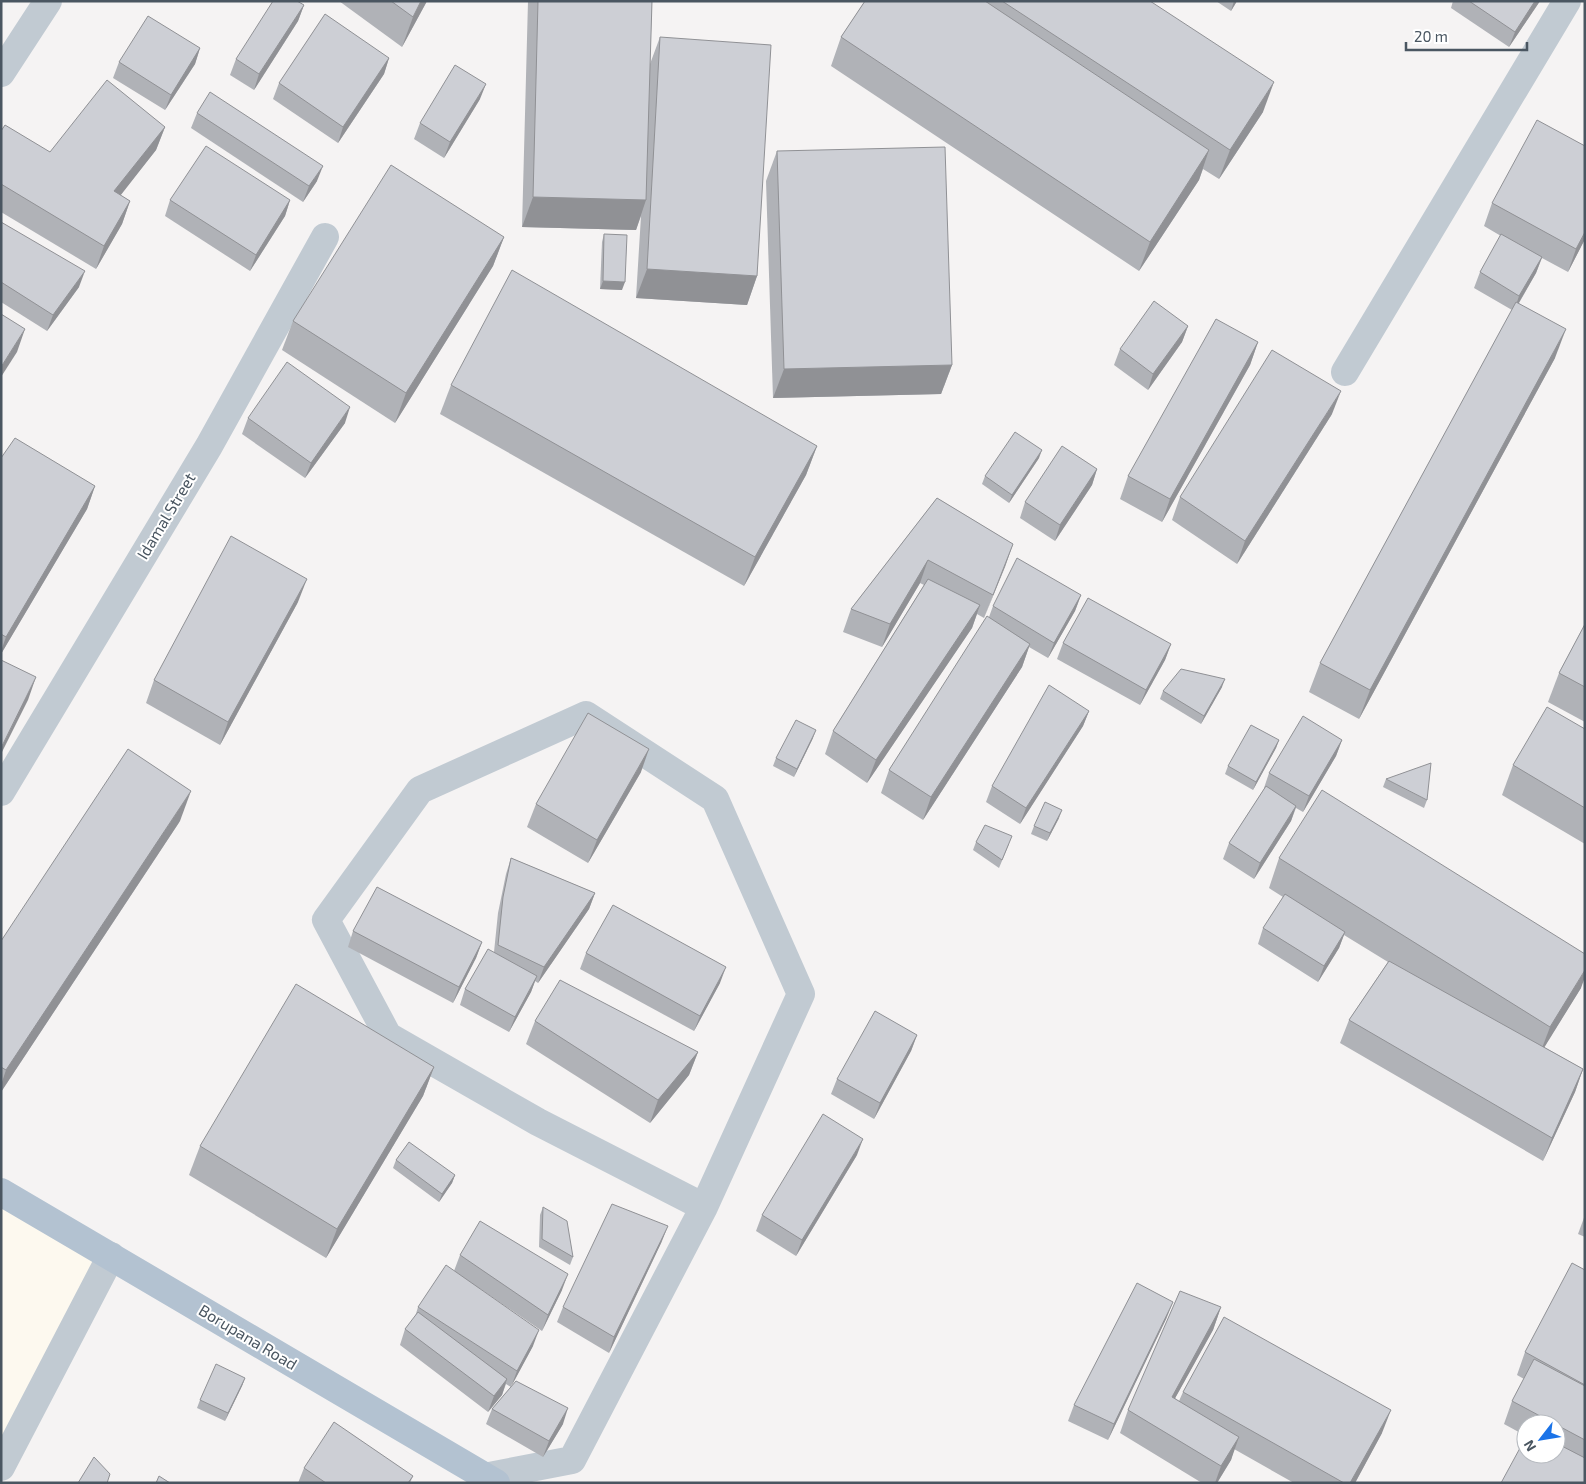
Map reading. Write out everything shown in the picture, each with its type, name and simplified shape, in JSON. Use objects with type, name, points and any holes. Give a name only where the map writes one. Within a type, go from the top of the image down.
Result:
[{"type":"main road","name":"Borupana Road","points":[[1,1192],[487,1481]]},
{"type":"street","points":[[1,73],[48,1]]},
{"type":"street","points":[[1345,372],[1567,1]]},
{"type":"street","name":"Idamal Street","points":[[1,792],[209,446],[325,236]]},
{"type":"street","points":[[487,1481],[572,1460],[704,1208],[801,994],[715,799],[586,715],[420,790],[326,920],[388,1036],[538,1122],[704,1208]]},
{"type":"street","points":[[1,1467],[111,1256]]},
{"type":"shaded area","points":[[1,1192],[111,1256],[1,1467]]},
{"type":"building","points":[[273,1],[297,1],[304,5],[259,74],[236,59]]},
{"type":"building","points":[[391,1],[421,1],[413,17]]},
{"type":"building","points":[[538,1],[652,1],[646,200],[533,197]]},
{"type":"building","points":[[865,1],[985,1],[1209,150],[1150,242],[841,37]]},
{"type":"building","points":[[1002,1],[1150,1],[1274,82],[1230,150]]},
{"type":"building","points":[[1469,1],[1535,1],[1515,32]]},
{"type":"building","points":[[325,14],[389,58],[343,127],[279,83]]},
{"type":"building","points":[[148,16],[200,48],[171,95],[119,62]]},
{"type":"building","points":[[660,37],[771,45],[757,276],[647,269]]},
{"type":"building","points":[[455,65],[486,84],[450,142],[420,123]]},
{"type":"building","points":[[107,80],[165,127],[114,191],[130,201],[104,246],[1,184],[1,131],[5,125],[50,152]]},
{"type":"building","points":[[210,92],[323,166],[309,186],[197,113]]},
{"type":"building","points":[[1537,120],[1585,146],[1585,232],[1576,249],[1492,203]]},
{"type":"building","points":[[206,146],[290,200],[256,255],[170,200]]},
{"type":"building","points":[[945,147],[952,365],[784,369],[777,151]]},
{"type":"building","points":[[391,165],[504,237],[406,393],[293,321]]},
{"type":"building","points":[[1,222],[85,271],[53,315],[1,282]]},
{"type":"building","points":[[604,234],[627,235],[625,282],[603,281]]},
{"type":"building","points":[[1501,234],[1542,257],[1519,296],[1480,272]]},
{"type":"building","points":[[512,270],[817,446],[755,557],[451,385]]},
{"type":"building","points":[[1154,301],[1188,326],[1153,374],[1120,349]]},
{"type":"building","points":[[1516,302],[1566,329],[1370,690],[1320,663]]},
{"type":"building","points":[[1,314],[25,329],[1,367]]},
{"type":"building","points":[[1216,319],[1258,342],[1170,499],[1128,476]]},
{"type":"building","points":[[1272,350],[1341,391],[1245,541],[1180,497]]},
{"type":"building","points":[[287,362],[350,407],[311,463],[248,418]]},
{"type":"building","points":[[1015,432],[1042,450],[1012,495],[985,476]]},
{"type":"building","points":[[15,438],[95,486],[6,637],[1,634],[1,458]]},
{"type":"building","points":[[1062,446],[1097,469],[1060,525],[1025,502]]},
{"type":"building","points":[[937,498],[1013,544],[993,595],[928,560],[890,624],[851,609]]},
{"type":"building","points":[[231,536],[307,579],[228,722],[154,680]]},
{"type":"building","points":[[1017,558],[1081,595],[1054,643],[993,606]]},
{"type":"building","points":[[928,579],[980,605],[876,760],[833,731]]},
{"type":"building","points":[[1088,598],[1171,644],[1146,690],[1063,643]]},
{"type":"building","points":[[987,616],[1030,644],[931,797],[889,770]]},
{"type":"building","points":[[1585,624],[1585,687],[1559,673]]},
{"type":"building","points":[[1,660],[36,677],[1,748]]},
{"type":"building","points":[[1181,669],[1225,679],[1204,716],[1163,691]]},
{"type":"building","points":[[1049,685],[1089,711],[1026,808],[992,786]]},
{"type":"building","points":[[1547,707],[1585,729],[1585,808],[1513,765]]},
{"type":"building","points":[[588,713],[649,749],[597,840],[536,804]]},
{"type":"building","points":[[1303,716],[1342,740],[1309,796],[1269,773]]},
{"type":"building","points":[[796,720],[816,730],[797,769],[776,758]]},
{"type":"building","points":[[1251,725],[1279,740],[1256,782],[1228,766]]},
{"type":"building","points":[[128,749],[191,791],[6,1070],[1,1067],[1,941]]},
{"type":"building","points":[[1431,763],[1427,800],[1386,779]]},
{"type":"building","points":[[1266,786],[1296,806],[1260,863],[1229,843]]},
{"type":"building","points":[[1322,790],[1585,954],[1585,970],[1550,1027],[1279,858]]},
{"type":"building","points":[[1045,802],[1062,810],[1050,833],[1034,826]]},
{"type":"building","points":[[985,825],[1012,836],[1002,860],[976,842]]},
{"type":"building","points":[[511,858],[595,893],[544,967],[498,945],[503,897]]},
{"type":"building","points":[[377,887],[482,942],[459,987],[353,931]]},
{"type":"building","points":[[1285,894],[1345,932],[1324,966],[1263,928]]},
{"type":"building","points":[[613,905],[726,967],[700,1016],[586,953]]},
{"type":"building","points":[[488,949],[537,976],[515,1017],[465,989]]},
{"type":"building","points":[[1389,961],[1583,1069],[1552,1138],[1349,1020]]},
{"type":"building","points":[[560,980],[698,1052],[658,1100],[535,1021]]},
{"type":"building","points":[[296,984],[434,1067],[337,1229],[200,1146]]},
{"type":"building","points":[[875,1011],[917,1035],[880,1103],[837,1079]]},
{"type":"building","points":[[823,1114],[863,1139],[802,1240],[762,1215]]},
{"type":"building","points":[[409,1142],[455,1175],[442,1194],[396,1160]]},
{"type":"building","points":[[612,1204],[668,1226],[614,1337],[563,1307]]},
{"type":"building","points":[[543,1207],[567,1221],[573,1257],[542,1239]]},
{"type":"building","points":[[480,1221],[568,1274],[548,1315],[460,1255]]},
{"type":"building","points":[[1572,1263],[1585,1270],[1585,1385],[1525,1352]]},
{"type":"building","points":[[446,1265],[539,1330],[517,1371],[418,1307]]},
{"type":"building","points":[[1137,1283],[1173,1302],[1114,1424],[1074,1405]]},
{"type":"building","points":[[1180,1291],[1221,1307],[1172,1397],[1239,1437],[1221,1466],[1128,1410]]},
{"type":"building","points":[[418,1312],[507,1379],[494,1396],[405,1329]]},
{"type":"building","points":[[1224,1317],[1391,1410],[1350,1483],[1344,1483],[1183,1392]]},
{"type":"building","points":[[1534,1359],[1585,1386],[1585,1440],[1566,1430],[1566,1414],[1536,1414],[1512,1401]]},
{"type":"building","points":[[216,1364],[245,1378],[228,1413],[200,1400]]},
{"type":"building","points":[[516,1381],[568,1408],[549,1441],[492,1409]]},
{"type":"building","points":[[334,1422],[413,1476],[408,1483],[326,1483],[304,1468]]},
{"type":"building","points":[[1566,1448],[1585,1458],[1585,1483],[1501,1483],[1516,1455],[1516,1464],[1566,1464]]},
{"type":"building","points":[[94,1457],[110,1474],[107,1483],[78,1483]]},
{"type":"building","points":[[159,1476],[170,1483],[156,1483]]}]
